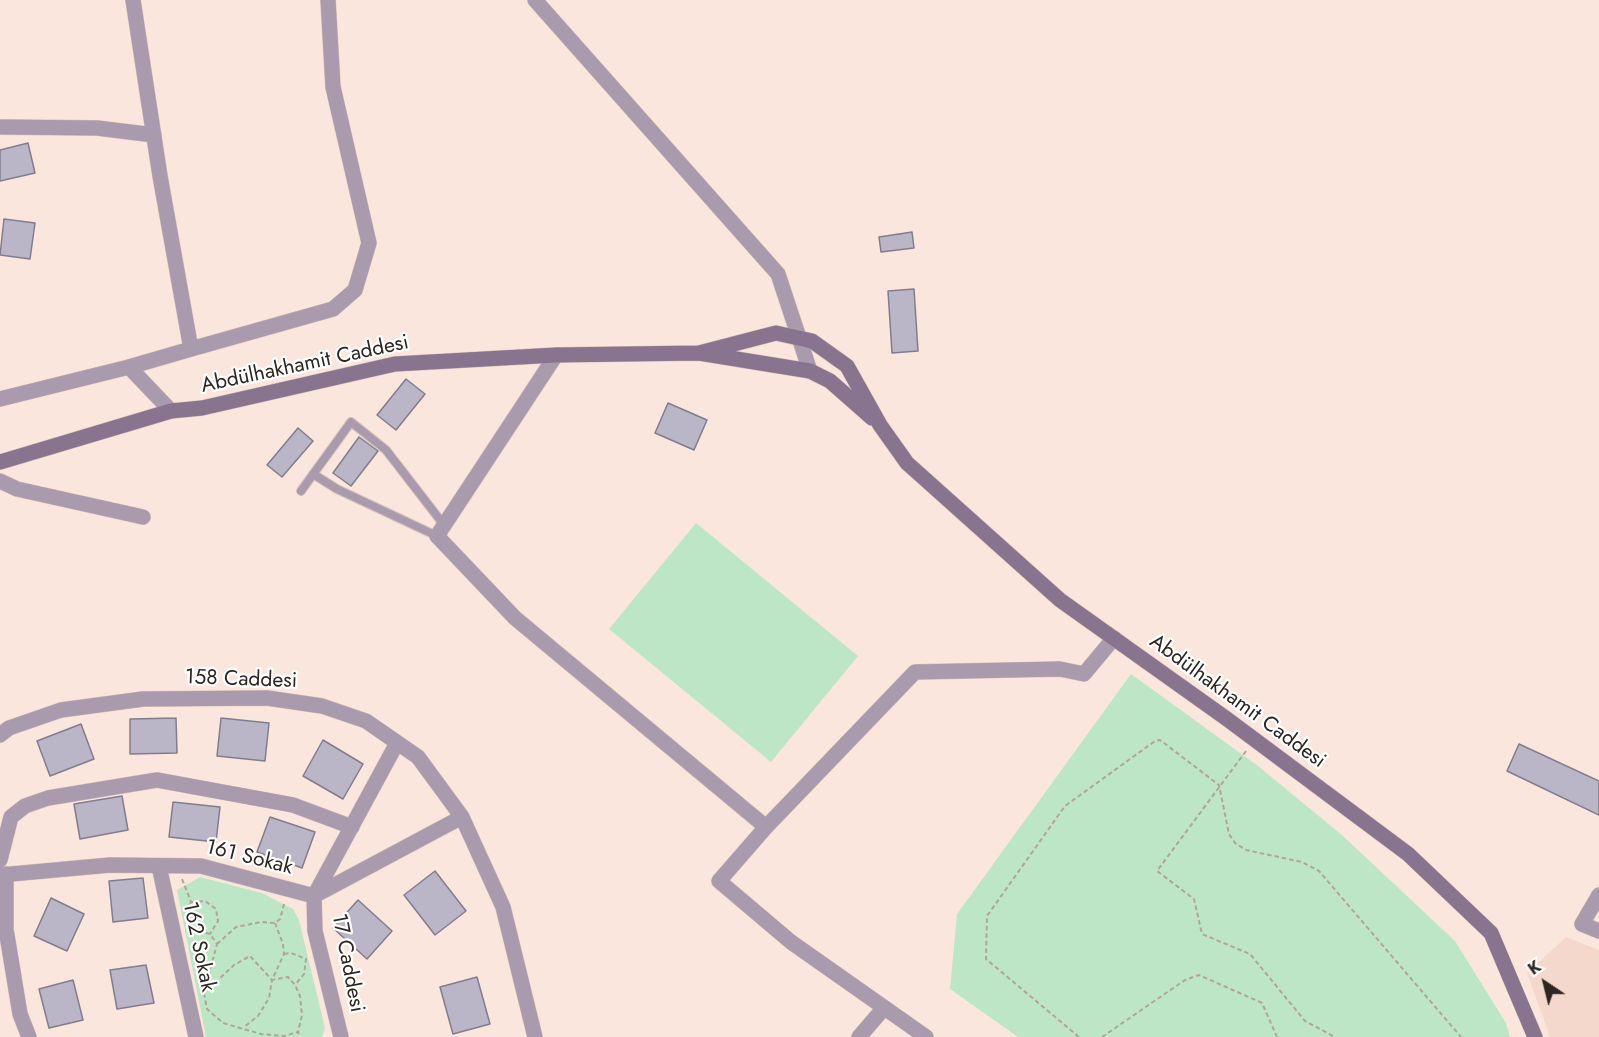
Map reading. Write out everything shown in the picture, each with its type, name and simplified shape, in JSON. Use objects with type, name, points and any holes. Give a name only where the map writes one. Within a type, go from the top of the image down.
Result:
[{"type":"main road","name":"Abdülhakhamit Caddesi","points":[[699,353],[776,333],[812,341],[847,366],[880,425],[907,463],[1060,600],[1408,854],[1491,933],[1535,1037]]},
{"type":"main road","name":"Abdülhakhamit Caddesi","points":[[0,462],[171,411],[202,408],[395,364],[556,355],[699,353],[810,371],[830,381],[880,425]]},
{"type":"street","points":[[133,0],[191,349]]},
{"type":"street","points":[[0,399],[129,368],[333,309],[355,290],[369,243],[333,87],[328,0]]},
{"type":"street","points":[[535,0],[778,274],[810,371]]},
{"type":"street","points":[[0,127],[97,128],[154,135]]},
{"type":"street","points":[[556,355],[440,530],[515,618],[766,827]]},
{"type":"street","points":[[830,381],[847,366]]},
{"type":"street","points":[[129,368],[171,411]]},
{"type":"street","points":[[0,481],[17,489],[143,517]]},
{"type":"street","points":[[926,1037],[791,942],[719,881],[766,827],[915,672],[1060,669],[1084,674],[1114,638]]},
{"type":"street","name":"158 Caddesi","points":[[0,735],[9,728],[73,708],[143,699],[267,698],[322,706],[366,721],[418,757],[462,817],[503,907],[535,1037]]},
{"type":"street","name":"161 Sokak","points":[[2,870],[110,865],[201,866],[314,896],[397,743]]},
{"type":"street","points":[[29,1037],[20,1014],[6,929],[2,870],[11,817],[25,806],[48,798],[157,780],[293,805],[352,827]]},
{"type":"street","points":[[314,896],[462,817]]},
{"type":"street","name":"162 Sokak","points":[[159,866],[196,1037]]},
{"type":"street","points":[[1599,895],[1582,924],[1599,931]]},
{"type":"street","name":"17 Caddesi","points":[[314,896],[315,931],[341,1037]]},
{"type":"street","points":[[859,1037],[884,1008]]},
{"type":"lane","points":[[301,491],[351,422],[386,450],[440,530]]},
{"type":"lane","points":[[313,474],[338,489],[440,530]]},
{"type":"path","points":[[1079,1037],[986,959],[989,910],[1065,806],[1155,741],[1160,740],[1219,785],[1229,834],[1234,843],[1246,850],[1302,862],[1319,871],[1461,1037]]},
{"type":"path","points":[[1250,747],[1219,785],[1157,871],[1194,899],[1202,934],[1250,954],[1305,1021],[1335,1037]]},
{"type":"path","points":[[176,866],[191,902],[187,911],[193,930],[210,934],[217,944]]},
{"type":"path","points":[[289,889],[280,919],[275,923],[261,922],[236,927],[217,944],[204,993],[207,1009],[213,1017],[223,1023],[244,1027],[260,1035],[284,1036],[297,1032]]},
{"type":"path","points":[[191,902],[205,901],[216,909],[218,921],[210,934]]},
{"type":"path","points":[[244,1027],[258,1016],[269,998],[272,980],[284,954],[283,944],[275,923]]},
{"type":"path","points":[[284,954],[291,953],[306,959],[304,974],[295,985]]},
{"type":"path","points":[[204,993],[234,965],[250,956],[272,980]]},
{"type":"path","points":[[1102,1037],[1185,980],[1199,975],[1262,1003],[1276,1037]]},
{"type":"path","points":[[272,980],[288,977],[295,985],[300,996],[302,1015],[297,1032],[300,1037]]},
{"type":"shaded area","points":[[1566,937],[1599,950],[1599,1037],[1550,1037],[1527,973]]},
{"type":"green space","points":[[696,523],[858,656],[771,762],[609,629]]},
{"type":"green space","points":[[1131,674],[1258,766],[1343,836],[1455,941],[1506,1023],[1510,1037],[1018,1037],[950,989],[957,914]]},
{"type":"green space","points":[[200,877],[262,893],[293,909],[299,920],[325,1028],[322,1037],[206,1037],[177,890]]},
{"type":"building","points":[[28,143],[35,173],[0,181],[0,150]]},
{"type":"building","points":[[4,219],[35,223],[30,259],[0,255]]},
{"type":"building","points":[[912,232],[914,248],[881,252],[879,237]]},
{"type":"building","points":[[914,289],[918,351],[892,353],[888,291]]},
{"type":"building","points":[[406,379],[425,394],[396,430],[377,415]]},
{"type":"building","points":[[668,403],[707,420],[694,450],[655,433]]},
{"type":"building","points":[[298,428],[313,441],[282,477],[267,465]]},
{"type":"building","points":[[359,437],[378,451],[351,486],[333,473]]},
{"type":"building","points":[[176,718],[177,753],[130,754],[130,719]]},
{"type":"building","points":[[221,718],[269,723],[265,761],[217,756]]},
{"type":"building","points":[[81,724],[94,759],[50,776],[37,741]]},
{"type":"building","points":[[323,740],[363,764],[343,799],[303,776]]},
{"type":"building","points":[[1519,744],[1599,781],[1599,815],[1507,771]]},
{"type":"building","points":[[122,796],[128,830],[80,839],[74,804]]},
{"type":"building","points":[[173,802],[220,807],[216,842],[169,837]]},
{"type":"building","points":[[270,817],[315,832],[302,868],[257,852]]},
{"type":"building","points":[[435,871],[466,911],[435,935],[404,895]]},
{"type":"building","points":[[143,878],[148,918],[113,922],[109,881]]},
{"type":"building","points":[[51,898],[84,914],[67,951],[34,936]]},
{"type":"building","points":[[358,900],[392,931],[367,959],[333,928]]},
{"type":"building","points":[[146,965],[154,1003],[117,1009],[110,970]]},
{"type":"building","points":[[477,977],[490,1024],[453,1034],[440,987]]},
{"type":"building","points":[[73,980],[83,1020],[49,1028],[39,989]]}]
